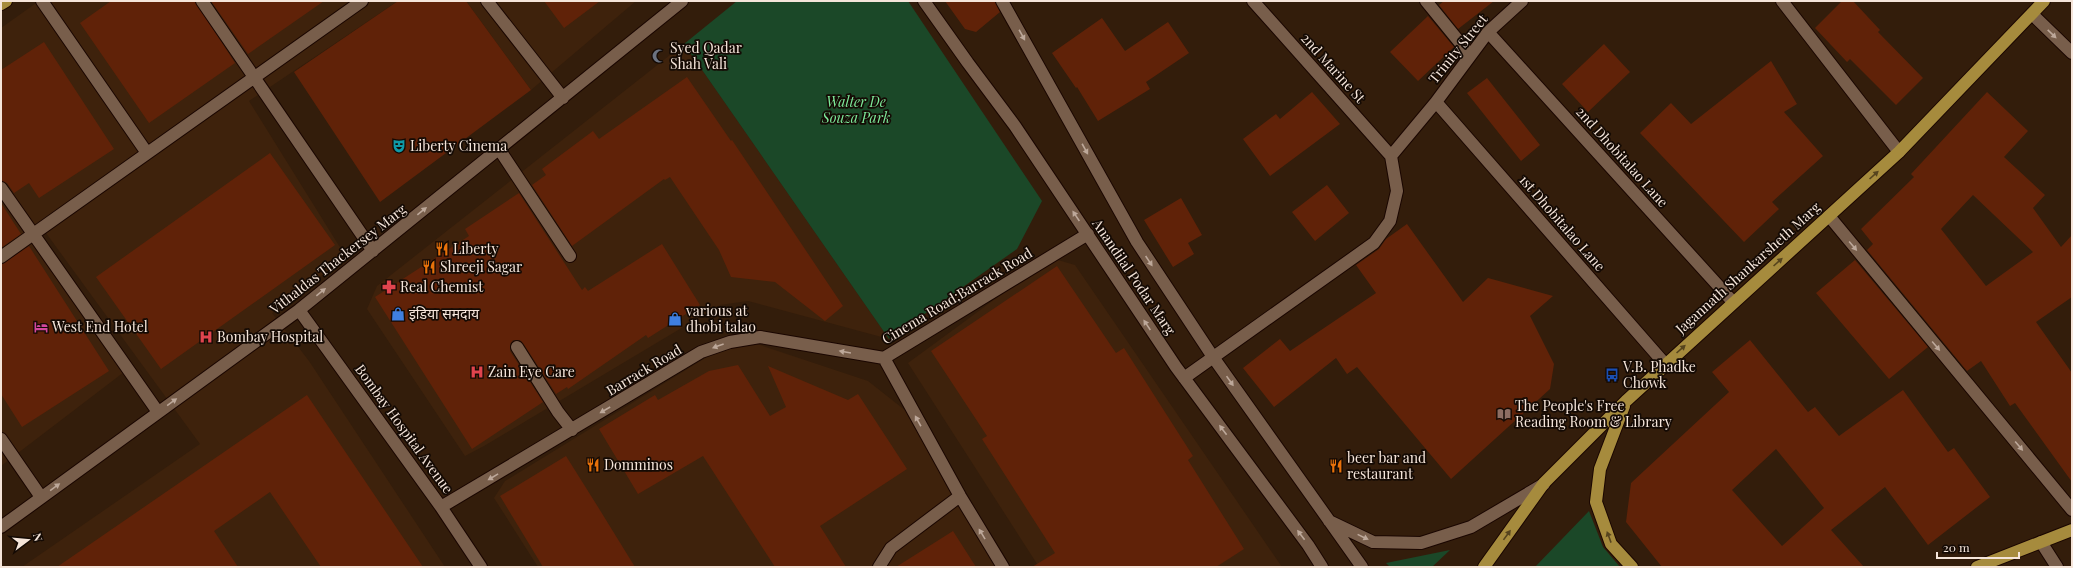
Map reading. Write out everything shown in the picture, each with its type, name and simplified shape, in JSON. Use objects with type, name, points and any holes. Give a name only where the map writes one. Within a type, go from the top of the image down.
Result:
[{"type":"main road","points":[[1,4],[6,1]]},
{"type":"main road","name":"Jagannath Shankarsheth Marg","points":[[1484,567],[1544,483],[1665,364],[1899,152],[2044,1]]},
{"type":"main road","points":[[1626,401],[1600,469],[1596,502],[1611,544],[1632,567]]},
{"type":"main road","points":[[1977,567],[2072,530]]},
{"type":"street","points":[[42,1],[147,153]]},
{"type":"street","points":[[202,1],[373,251]]},
{"type":"street","points":[[1,257],[361,1]]},
{"type":"street","points":[[487,1],[563,98]]},
{"type":"street","name":"Vithaldas Thackersey Marg","points":[[1,527],[299,310],[682,1]]},
{"type":"street","name":"Anandilal Podar Marg","points":[[924,1],[1015,126],[1184,378],[1308,545],[1322,567]]},
{"type":"street","name":"Anandilal Podar Marg","points":[[1002,1],[1136,242],[1213,357],[1362,567]]},
{"type":"street","name":"2nd Marine St","points":[[1253,1],[1391,156]]},
{"type":"street","points":[[1426,1],[1470,55]]},
{"type":"street","name":"Trinity Street","points":[[1391,156],[1436,102],[1488,32],[1522,1]]},
{"type":"street","points":[[1782,1],[1899,152]]},
{"type":"street","points":[[2032,14],[2072,53]]},
{"type":"street","name":"2nd Dhobitalao Lane","points":[[1488,32],[1733,302]]},
{"type":"street","name":"1st Dhobitalao Lane","points":[[1436,102],[1665,364]]},
{"type":"street","points":[[499,149],[570,256]]},
{"type":"street","points":[[1184,378],[1374,243],[1390,221],[1397,191],[1391,156]]},
{"type":"street","points":[[1,188],[158,412]]},
{"type":"street","points":[[1829,216],[2072,510]]},
{"type":"street","name":"Cinema Road;Barrack Road","points":[[1003,567],[960,496],[884,358],[1088,234]]},
{"type":"street","name":"Bombay Hospital Avenue","points":[[299,310],[441,507],[481,567]]},
{"type":"street","name":"Barrack Road","points":[[441,507],[702,352],[730,342],[760,337],[884,358]]},
{"type":"street","points":[[518,346],[558,412],[572,430]]},
{"type":"street","points":[[1,439],[42,497]]},
{"type":"street","points":[[1328,520],[1373,542],[1421,542],[1471,527],[1544,483]]},
{"type":"street","points":[[879,567],[891,548],[960,496]]},
{"type":"street","points":[[2041,542],[2057,567]]},
{"type":"shaded area","points":[[39,1],[398,1],[249,101],[346,257],[272,313],[309,361],[445,567],[22,567],[200,444],[46,233],[37,239],[128,369],[1,466],[1,28]]},
{"type":"shaded area","points":[[466,1],[636,1],[531,90]]},
{"type":"shaded area","points":[[684,44],[889,339],[748,301],[720,305],[465,456],[367,309],[377,286]]},
{"type":"shaded area","points":[[1051,258],[1075,265],[1282,567],[1039,567],[908,363]]},
{"type":"shaded area","points":[[757,344],[868,381],[906,411],[1001,567],[538,567],[494,498],[505,481],[720,349]]},
{"type":"green space","name":"Walter De Souza Park","points":[[737,1],[908,1],[1042,201],[1017,249],[889,339],[684,44]]},
{"type":"green space","points":[[1589,511],[1603,547],[1620,567],[1535,567]]},
{"type":"green space","points":[[1450,550],[1432,567],[1390,567],[1386,563]]},
{"type":"building","points":[[111,1],[195,1],[235,63],[149,123],[80,23]]},
{"type":"building","points":[[211,1],[324,1],[248,54]]},
{"type":"building","name":"Liberty Cinema","points":[[398,1],[466,1],[531,90],[380,202],[294,72]]},
{"type":"building","points":[[544,1],[600,1],[564,28]]},
{"type":"building","points":[[945,1],[995,1],[1000,12],[976,32],[965,29]]},
{"type":"building","points":[[1444,1],[1494,1],[1458,29],[1439,5]]},
{"type":"building","points":[[1842,1],[1853,1],[1880,30],[1878,32],[1923,78],[1896,105],[1850,59],[1847,62],[1815,28]]},
{"type":"building","points":[[1428,16],[1454,47],[1418,81],[1390,52]]},
{"type":"building","points":[[1102,18],[1125,51],[1168,22],[1189,53],[1146,82],[1150,89],[1098,121],[1077,87],[1076,88],[1052,53]]},
{"type":"building","points":[[44,42],[114,149],[39,198],[29,183],[14,193],[7,183],[1,181],[1,70]]},
{"type":"building","points":[[1604,44],[1630,72],[1588,112],[1562,84]]},
{"type":"building","points":[[1771,61],[1797,104],[1784,112],[1823,156],[1772,202],[1779,209],[1744,242],[1640,133],[1671,103],[1691,124]]},
{"type":"building","points":[[687,77],[731,141],[732,140],[843,306],[825,321],[775,282],[731,277],[719,250],[670,177],[665,180],[664,179],[572,246],[532,185],[546,175],[542,169],[593,131],[599,139]]},
{"type":"building","points":[[1487,78],[1540,145],[1521,161],[1467,93]]},
{"type":"building","points":[[1312,92],[1340,124],[1270,176],[1243,139],[1276,114],[1280,119]]},
{"type":"building","points":[[1987,92],[2028,131],[2004,157],[2045,195],[2033,208],[2061,247],[2072,235],[2072,297],[2036,322],[2072,373],[2072,482],[2015,403],[2010,406],[1981,361],[1967,371],[1867,250],[1873,244],[1861,229],[1914,177],[1911,174]],"holes":[[[1973,195],[2033,252],[1986,286],[1941,229]]]},
{"type":"building","points":[[270,153],[335,245],[161,369],[96,277]]},
{"type":"building","points":[[1327,185],[1349,213],[1315,241],[1292,212]]},
{"type":"building","points":[[519,193],[582,290],[585,287],[588,291],[662,244],[700,305],[648,338],[646,335],[568,389],[567,387],[556,394],[523,343],[520,340],[513,340],[510,344],[510,351],[543,402],[472,449],[375,297],[469,236],[465,229]]},
{"type":"building","points":[[1181,198],[1202,235],[1188,243],[1194,254],[1173,267],[1144,220]]},
{"type":"building","points":[[1,203],[21,234],[1,248]]},
{"type":"building","points":[[1407,224],[1463,302],[1488,278],[1553,296],[1530,316],[1554,364],[1550,389],[1451,479],[1357,367],[1347,374],[1336,358],[1274,407],[1243,368],[1280,339],[1290,351],[1376,293],[1356,265],[1379,249],[1386,239]]},
{"type":"building","name":"West End Hotel","points":[[29,246],[109,371],[22,427],[1,394],[1,264]]},
{"type":"building","points":[[1855,260],[1928,347],[1889,379],[1816,293]]},
{"type":"building","points":[[1057,266],[1116,353],[1124,348],[1193,456],[1188,460],[1244,549],[1216,567],[1032,567],[1055,553],[982,439],[987,436],[931,351]]},
{"type":"building","points":[[1750,340],[1808,412],[1815,407],[1839,436],[1903,390],[1948,452],[1954,448],[1990,497],[1928,545],[1885,487],[1831,530],[1864,567],[1662,567],[1626,522],[1631,483],[1729,392],[1712,372]],"holes":[[[1776,449],[1824,508],[1782,546],[1732,490]]]},
{"type":"building","points":[[738,365],[770,416],[786,407],[768,366],[848,400],[858,394],[907,469],[820,526],[846,567],[775,567],[703,456],[638,494],[599,429],[655,395],[658,400],[709,371]]},
{"type":"building","points":[[307,395],[423,567],[321,567],[270,492],[214,531],[238,567],[57,567]]},
{"type":"building","points":[[566,456],[635,567],[543,567],[500,496]]},
{"type":"building","points":[[953,531],[976,567],[896,567]]},
{"type":"place","name":"Syed Qadar Shah Vali","points":[[659,56]]},
{"type":"place","name":"Liberty Cinema","points":[[399,146]]},
{"type":"place","name":"Liberty","points":[[442,249]]},
{"type":"place","name":"Shreeji Sagar","points":[[429,267]]},
{"type":"place","name":"Real Chemist","points":[[389,287]]},
{"type":"place","name":"इंडिया समदाय","points":[[398,314]]},
{"type":"place","name":"various at dhobi talao","points":[[675,319]]},
{"type":"place","name":"West End Hotel","points":[[41,327]]},
{"type":"place","name":"Bombay Hospital","points":[[206,337]]},
{"type":"place","name":"Zain Eye Care","points":[[477,372]]},
{"type":"place","name":"V.B. Phadke Chowk","points":[[1612,375]]},
{"type":"place","name":"The People's Free Reading Room & Library","points":[[1504,414]]},
{"type":"place","name":"Domminos","points":[[593,465]]},
{"type":"place","name":"beer bar and restaurant","points":[[1336,466]]}]
